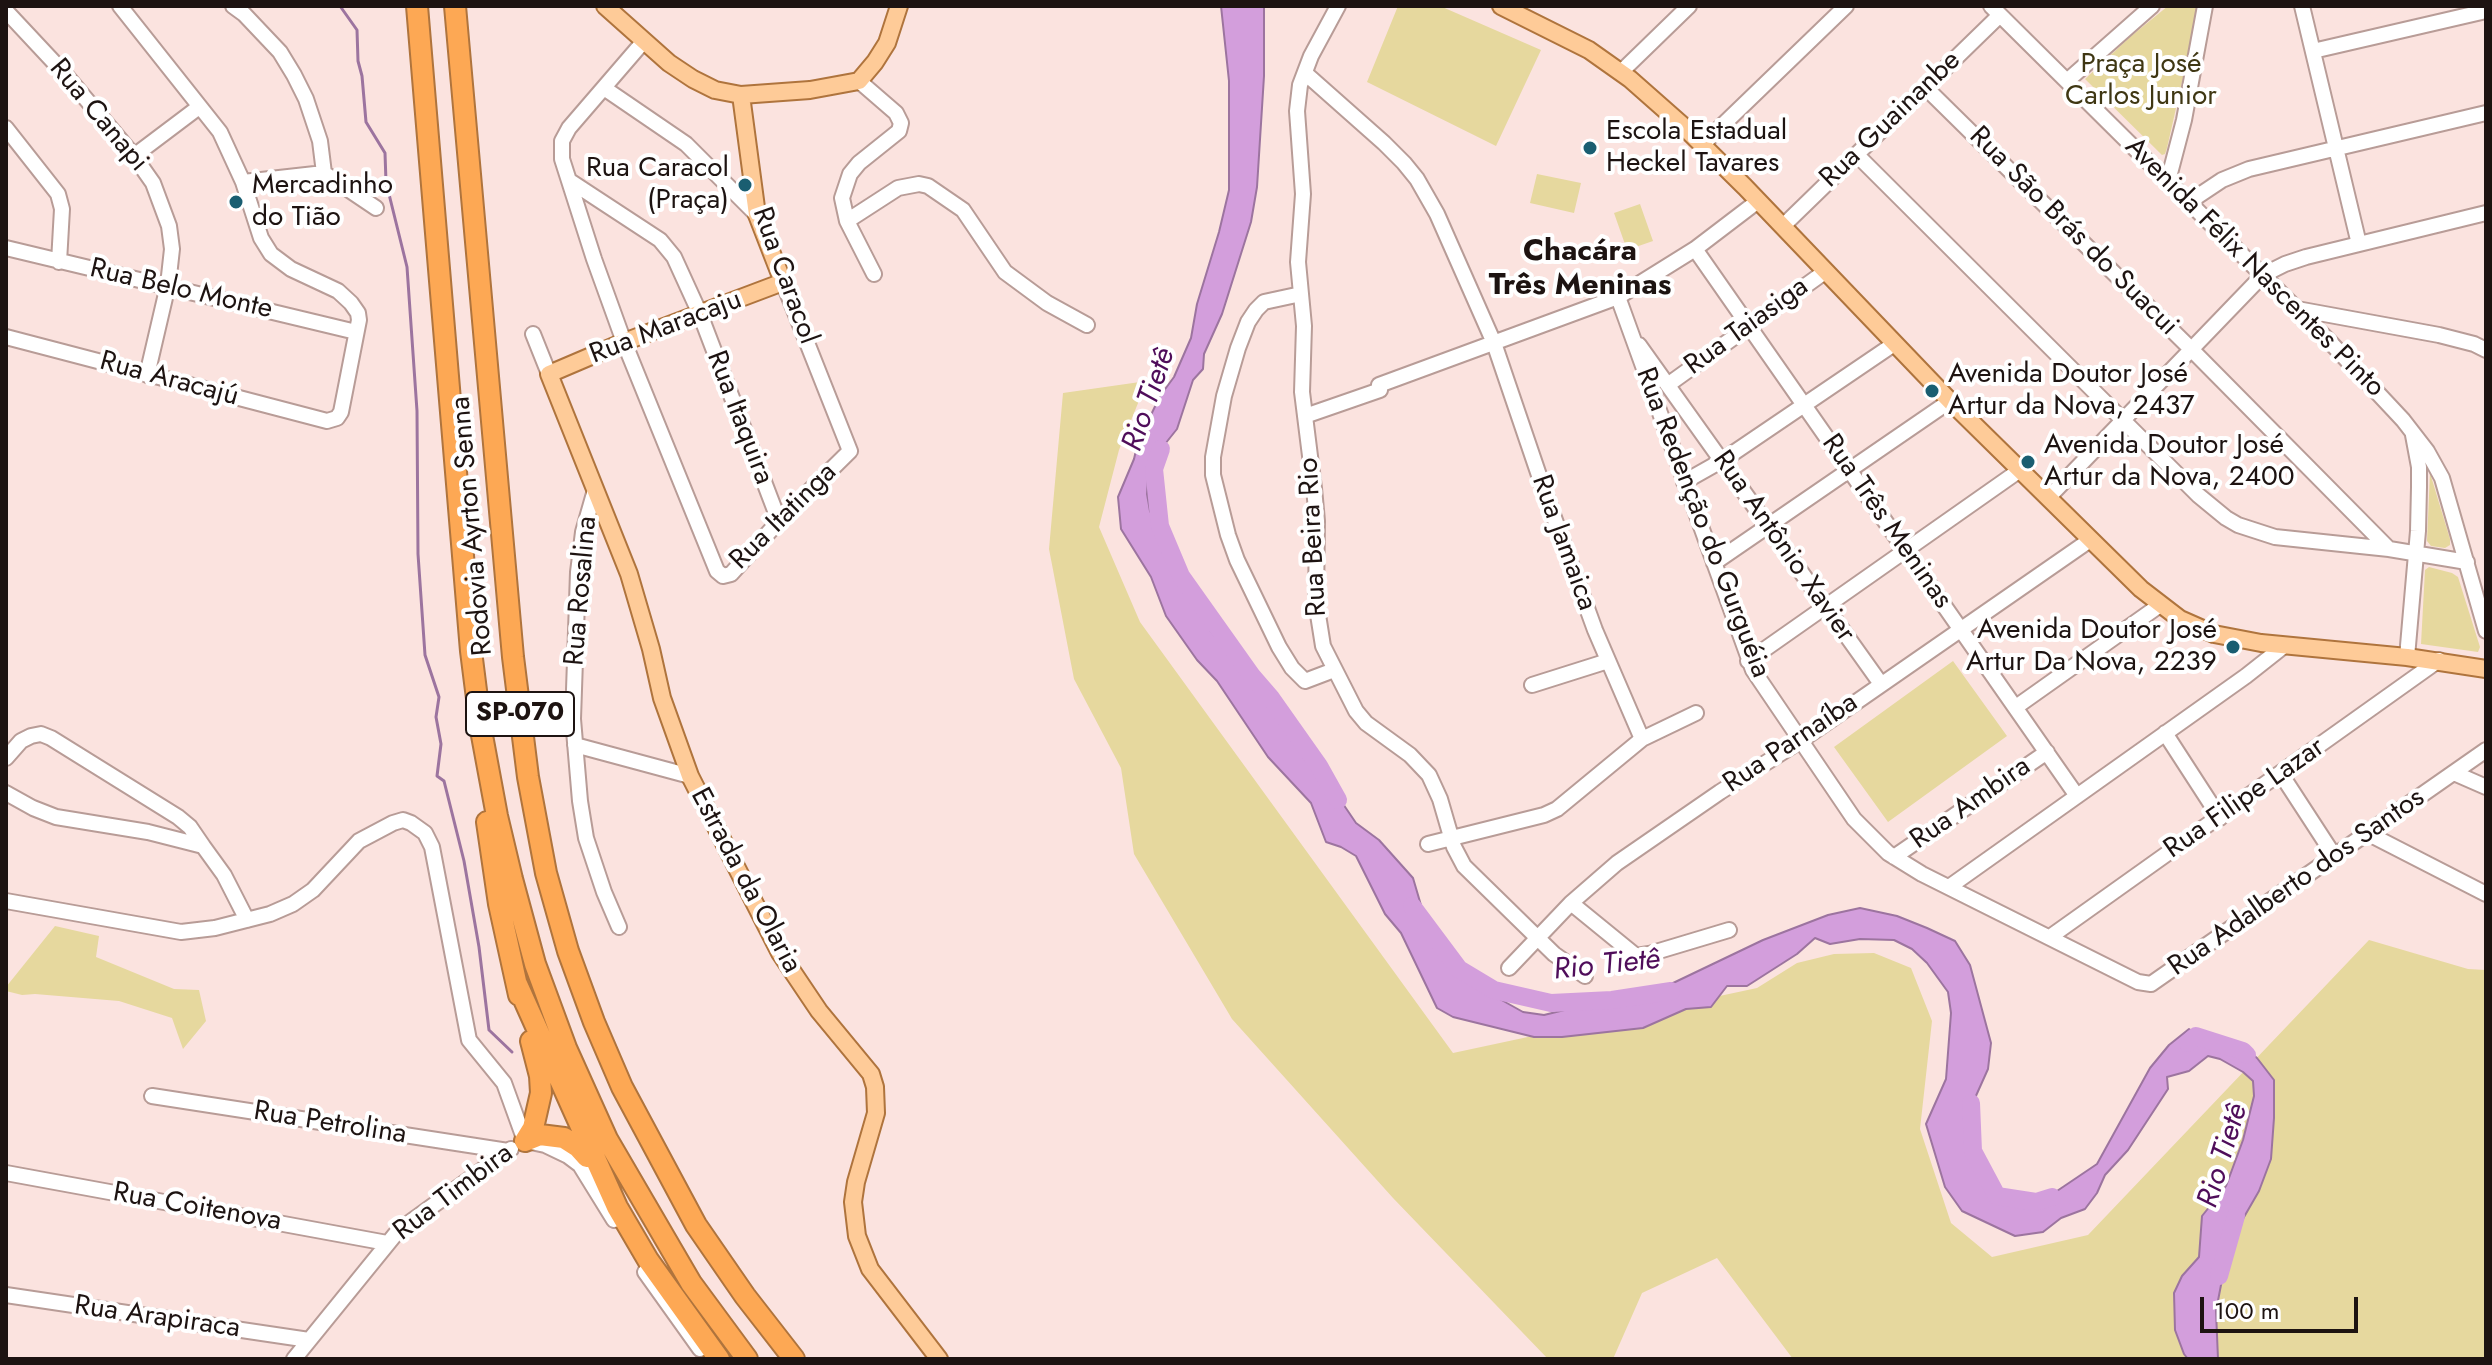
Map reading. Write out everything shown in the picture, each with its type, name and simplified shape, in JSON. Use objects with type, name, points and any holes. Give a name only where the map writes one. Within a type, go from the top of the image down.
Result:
[{"type":"highway","name":"Rodovia Ayrton Senna","points":[[417,6],[471,651],[481,730],[512,879],[535,964],[566,1048],[607,1139],[656,1228],[691,1283],[747,1359]]},
{"type":"highway","name":"Rodovia Ayrton Senna","points":[[455,6],[513,657],[528,777],[546,873],[568,951],[622,1087],[696,1225],[794,1359]]},
{"type":"highway","points":[[481,730],[488,835],[504,928],[541,1084],[533,1128],[516,1146]]},
{"type":"highway","points":[[517,984],[598,1169],[623,1218],[648,1260],[719,1359]]},
{"type":"highway","points":[[516,1146],[540,1135],[570,1140],[598,1169]]},
{"type":"main road","points":[[605,6],[693,79],[715,90],[741,95],[810,90],[859,81],[887,43],[899,6]]},
{"type":"main road","points":[[1510,7],[1566,36],[1621,72],[1703,144],[1950,401],[2090,540],[2160,605],[2180,619],[2214,634],[2284,646],[2439,660],[2486,669]]},
{"type":"main road","name":"Rua Caracol","points":[[741,95],[757,215],[783,282]]},
{"type":"main road","name":"Rua Maracaju","points":[[549,374],[783,282]]},
{"type":"main road","name":"Estrada da Olaria","points":[[549,374],[629,574],[662,698],[690,776],[780,953],[819,1011],[871,1074],[876,1113],[856,1182],[853,1202],[857,1236],[870,1269],[939,1359]]},
{"type":"street","points":[[120,6],[220,132],[243,182],[261,238],[271,254],[291,269],[338,291],[358,313],[356,332]]},
{"type":"street","points":[[233,6],[280,52],[294,75],[320,141],[324,173]]},
{"type":"street","name":"Rua Beira Rio","points":[[1338,6],[1320,36],[1305,73],[1297,111],[1303,194],[1298,262],[1304,326],[1302,392],[1317,521],[1315,575],[1318,626],[1323,646],[1356,711],[1366,723],[1410,755],[1429,775],[1459,857],[1469,872],[1536,938],[1585,976]]},
{"type":"street","points":[[1621,72],[1689,6]]},
{"type":"street","points":[[1703,144],[1846,6]]},
{"type":"street","points":[[2168,181],[2184,120],[2205,6]]},
{"type":"street","points":[[2302,6],[2359,244]]},
{"type":"street","points":[[2067,81],[2143,9]]},
{"type":"street","name":"Avenida Félix Nascentes Pinto","points":[[1996,10],[2375,387],[2412,431],[2442,478],[2467,562],[2478,576],[2486,631]]},
{"type":"street","name":"Rua Guainanbe","points":[[1783,226],[1925,87],[1996,10]]},
{"type":"street","name":"Rua Canapi","points":[[6,11],[64,73],[153,183],[169,226],[172,249],[168,285],[147,375]]},
{"type":"street","points":[[2313,51],[2484,12]]},
{"type":"street","points":[[624,342],[562,159],[562,141],[569,128],[644,41]]},
{"type":"street","name":"Rua Jamaica","points":[[1305,73],[1384,143],[1417,179],[1451,243],[1494,343],[1549,505],[1608,661],[1642,739]]},
{"type":"street","points":[[859,81],[896,113],[901,127],[859,163],[850,174],[842,198],[847,221],[874,274]]},
{"type":"street","name":"Rua São Brás do Suacui","points":[[1925,87],[2389,549]]},
{"type":"street","points":[[604,88],[686,144],[757,215]]},
{"type":"street","points":[[134,156],[199,107]]},
{"type":"street","points":[[2189,202],[2234,174],[2486,113]]},
{"type":"street","points":[[6,128],[58,194],[62,218],[59,262]]},
{"type":"street","points":[[1857,155],[2198,495],[2238,525],[2275,537],[2389,549],[2467,562]]},
{"type":"street","points":[[243,182],[324,173],[376,208]]},
{"type":"street","name":"Rua Itaquira","points":[[570,181],[668,248],[700,314],[779,521]]},
{"type":"street","points":[[847,221],[898,188],[919,184],[928,186],[963,210],[1005,272],[1047,303],[1087,325]]},
{"type":"street","points":[[1305,416],[1618,297],[1695,249],[1758,201]]},
{"type":"street","points":[[2048,498],[2263,275],[2285,264],[2486,213]]},
{"type":"street","name":"Rua Belo Monte","points":[[6,248],[356,332]]},
{"type":"street","name":"Rua Três Meninas","points":[[1695,249],[2077,796]]},
{"type":"street","name":"Rua Taiasiga","points":[[1669,384],[1826,271]]},
{"type":"street","name":"Rua Caracol","points":[[783,282],[850,451]]},
{"type":"street","points":[[1301,294],[1264,302],[1248,322],[1230,373],[1213,457],[1215,487],[1237,560],[1292,668],[1307,681],[1334,670]]},
{"type":"street","name":"Rua Redenção do Gurguéia","points":[[1618,297],[1748,661],[1800,741]]},
{"type":"street","points":[[2297,309],[2439,335],[2486,350]]},
{"type":"street","name":"Rua Aracajú","points":[[6,337],[333,421],[341,412],[356,332]]},
{"type":"street","name":"Rua Antônio Xavier","points":[[1630,332],[1881,684]]},
{"type":"street","points":[[533,334],[549,374]]},
{"type":"street","name":"Rua Itatinga","points":[[624,342],[717,571],[723,576],[731,574],[850,451]]},
{"type":"street","points":[[1684,482],[1723,460],[1894,344]]},
{"type":"street","points":[[1714,563],[1950,401]]},
{"type":"street","points":[[2407,657],[2416,553],[2419,467],[2412,431]]},
{"type":"street","points":[[1748,661],[2020,470]]},
{"type":"street","name":"Rua Rosalina","points":[[595,490],[583,532],[578,572],[573,696],[575,745],[586,838],[619,927]]},
{"type":"street","name":"Rua Parnaíba","points":[[1509,968],[1571,903],[1627,855],[1800,741],[2090,540]]},
{"type":"street","points":[[2016,707],[2160,605]]},
{"type":"street","points":[[1949,887],[2284,646]]},
{"type":"street","name":"Rua Filipe Lazar","points":[[2050,937],[2439,660]]},
{"type":"street","points":[[1532,685],[1608,661]]},
{"type":"street","points":[[1428,844],[1532,819],[1557,809],[1642,739],[1696,713]]},
{"type":"street","points":[[2165,733],[2220,818]]},
{"type":"street","points":[[6,758],[21,741],[41,734],[160,805],[190,827],[224,875],[247,920]]},
{"type":"street","name":"Rua Adalberto dos Santos","points":[[1800,741],[1854,819],[1894,857],[2138,982],[2151,984],[2486,750]]},
{"type":"street","points":[[575,745],[690,776]]},
{"type":"street","name":"Rua Ambira","points":[[1894,857],[2047,752]]},
{"type":"street","points":[[2454,773],[2486,787]]},
{"type":"street","points":[[2281,774],[2335,857]]},
{"type":"street","points":[[6,793],[56,817],[148,832],[203,846]]},
{"type":"street","points":[[148,832],[160,805]]},
{"type":"street","points":[[6,901],[181,932],[247,920],[270,914],[303,897],[359,841],[370,833],[403,820],[425,833],[432,847],[469,1040],[504,1083],[516,1146]]},
{"type":"street","points":[[2367,833],[2486,894]]},
{"type":"street","points":[[1571,903],[1636,956],[1729,930]]},
{"type":"street","name":"Rua Petrolina","points":[[152,1096],[516,1146],[545,1145],[568,1156],[587,1173],[635,1256],[708,1359]]},
{"type":"street","name":"Rua Timbira","points":[[294,1359],[398,1231],[516,1146]]},
{"type":"street","name":"Rua Coitenova","points":[[6,1173],[387,1243]]},
{"type":"street","name":"Rua Arapiraca","points":[[6,1295],[309,1340]]},
{"type":"green space","points":[[1398,6],[1440,6],[1541,50],[1496,146],[1367,82]]},
{"type":"green space","name":"Praça José Carlos Junior","points":[[2168,6],[2196,6],[2193,33],[2167,148],[2162,155],[2085,79]]},
{"type":"green space","points":[[1537,174],[1581,183],[1574,213],[1530,203]]},
{"type":"green space","points":[[1640,204],[1653,241],[1627,250],[1614,213]]},
{"type":"green space","points":[[1147,381],[1119,450],[1099,527],[1140,622],[1453,1053],[1757,988],[1797,963],[1834,954],[1874,953],[1911,968],[1932,1021],[1920,1129],[1951,1223],[1992,1257],[2088,1235],[2369,940],[2468,969],[2486,970],[2486,1359],[1793,1359],[1717,1258],[1642,1293],[1613,1359],[1548,1359],[1393,1198],[1232,1019],[1134,854],[1121,768],[1074,679],[1049,549],[1063,393]]},
{"type":"green space","points":[[2430,473],[2450,539],[2450,545],[2445,548],[2431,546],[2427,541]]},
{"type":"green space","points":[[2429,567],[2458,577],[2480,647],[2478,652],[2421,644],[2425,570]]},
{"type":"green space","points":[[1953,661],[2007,736],[1888,822],[1834,747]]},
{"type":"green space","points":[[55,926],[99,936],[96,957],[174,989],[199,990],[206,1021],[183,1049],[172,1018],[119,1001],[22,995],[6,991],[6,987]]},
{"type":"shaded area","name":"Rio Tietê","points":[[1221,6],[1264,6],[1264,76],[1257,187],[1251,222],[1222,314],[1204,354],[1203,369],[1193,380],[1177,429],[1165,444],[1157,470],[1148,479],[1150,511],[1160,531],[1167,537],[1175,575],[1190,583],[1210,608],[1210,630],[1318,767],[1356,823],[1379,840],[1413,878],[1428,929],[1464,979],[1523,1012],[1544,1015],[1648,995],[1763,940],[1828,915],[1860,908],[1897,916],[1927,928],[1955,941],[1970,965],[1991,1043],[1988,1069],[1975,1098],[1972,1148],[1980,1178],[1992,1194],[2008,1202],[2054,1193],[2097,1164],[2150,1068],[2169,1045],[2189,1029],[2226,1046],[2240,1044],[2257,1058],[2274,1080],[2274,1118],[2271,1159],[2259,1191],[2223,1246],[2226,1259],[2216,1311],[2218,1359],[2188,1359],[2184,1354],[2175,1330],[2174,1293],[2182,1276],[2199,1257],[2202,1216],[2226,1186],[2243,1140],[2254,1096],[2253,1081],[2220,1059],[2208,1056],[2189,1071],[2167,1077],[2168,1089],[2128,1150],[2105,1175],[2085,1209],[2061,1218],[2043,1232],[2015,1236],[1962,1211],[1945,1187],[1926,1124],[1946,1079],[1951,1013],[1948,992],[1927,963],[1912,949],[1894,940],[1860,939],[1830,944],[1815,938],[1797,954],[1747,986],[1727,986],[1711,1007],[1686,1009],[1643,1028],[1534,1037],[1453,1017],[1437,1008],[1401,933],[1385,914],[1356,856],[1326,842],[1311,803],[1268,757],[1217,681],[1197,660],[1166,616],[1151,577],[1121,529],[1118,497],[1138,442],[1160,396],[1174,377],[1191,338],[1197,304],[1229,190],[1229,81]]},
{"type":"waterway","points":[[340,6],[357,30],[366,122],[385,153],[386,182],[407,267],[417,411],[418,554],[425,655],[439,697],[436,717],[441,744],[437,776],[444,781],[464,861],[489,1030],[512,1052]]},
{"type":"waterway","name":"Rio Tietê","points":[[1161,449],[1154,469],[1160,526],[1181,576],[1319,766],[1338,800]]},
{"type":"waterway","name":"Rio Tietê","points":[[1412,906],[1459,969],[1494,990],[1551,1003],[1612,1000],[1671,991]]},
{"type":"waterway","name":"Rio Tietê","points":[[2188,1043],[2196,1036],[2247,1055]]},
{"type":"waterway","name":"Rio Tietê","points":[[1971,1103],[1973,1151],[1997,1196],[2036,1202],[2052,1197]]},
{"type":"waterway","name":"Rio Tietê","points":[[2219,1276],[2236,1216]]},
{"type":"place","name":"Escola Estadual Heckel Tavares","points":[[1590,148]]},
{"type":"place","name":"Rua Caracol (Praça)","points":[[745,185]]},
{"type":"place","name":"Mercadinho do Tião","points":[[236,202]]},
{"type":"place","name":"Avenida Doutor José Artur da Nova, 2437","points":[[1932,391]]},
{"type":"place","name":"Avenida Doutor José Artur da Nova, 2400","points":[[2028,462]]},
{"type":"place","name":"Avenida Doutor José Artur Da Nova, 2239","points":[[2233,647]]},
{"type":"district","name":"Chacára Três Meninas","points":[[1580,270]]}]
